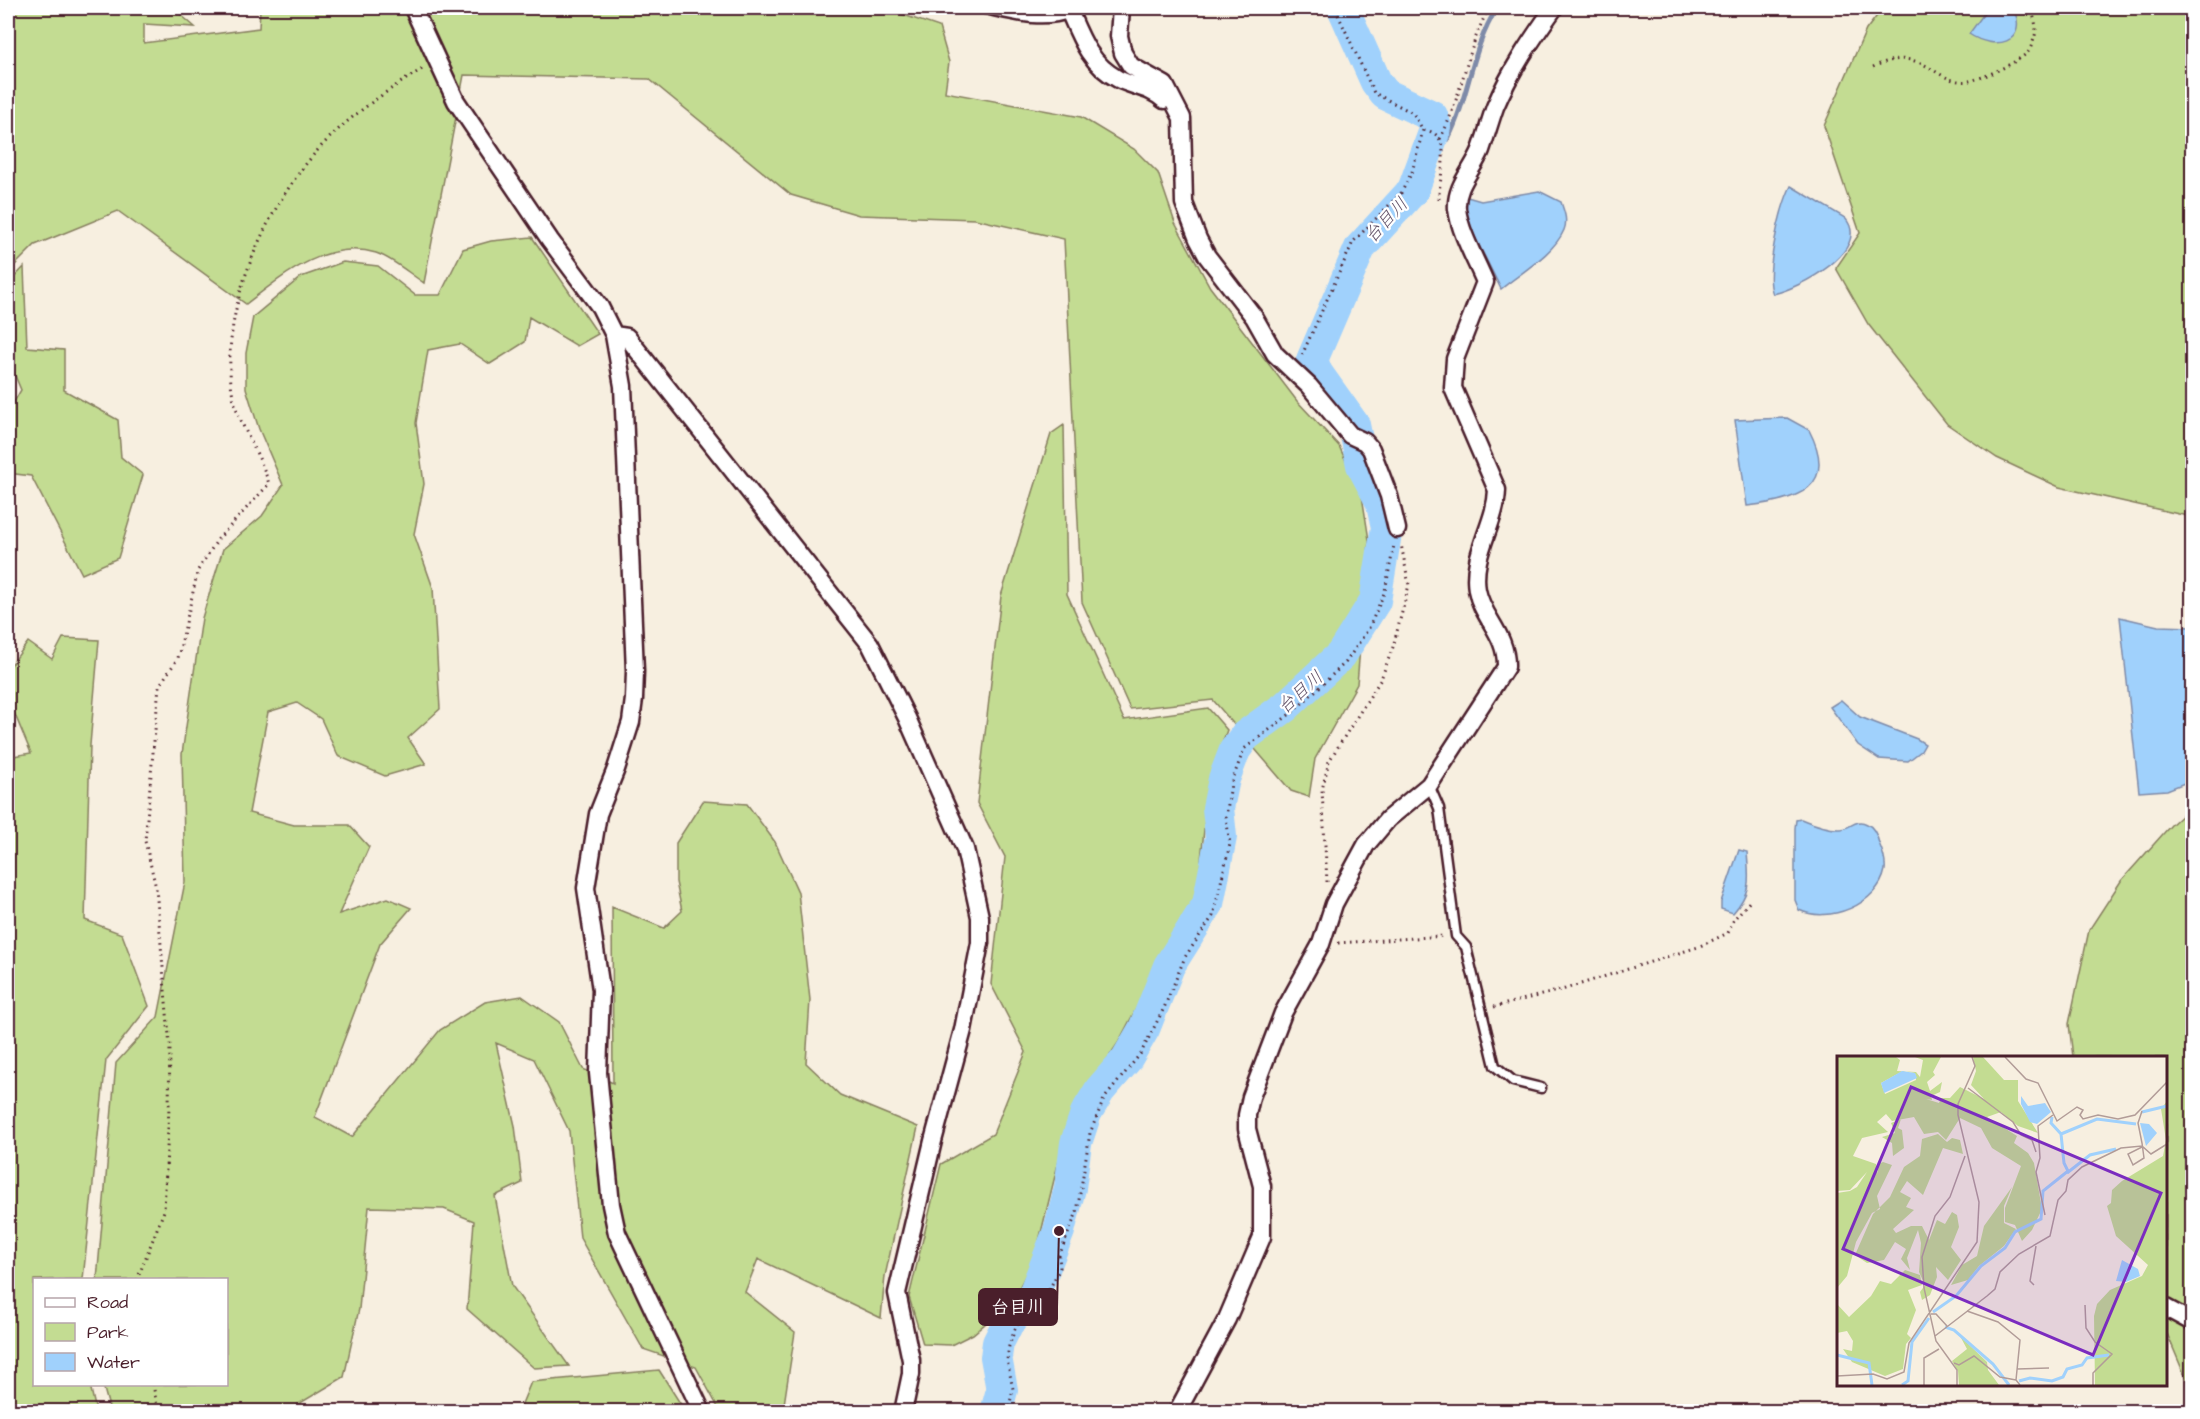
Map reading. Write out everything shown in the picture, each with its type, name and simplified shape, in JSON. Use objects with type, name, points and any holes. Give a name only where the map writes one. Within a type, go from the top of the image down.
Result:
[{"type":"street","points":[[413,8],[436,61],[484,144],[600,307],[614,335],[625,407],[635,671],[631,722],[598,813],[586,888],[601,990],[598,1073],[611,1204],[617,1233],[702,1412]]},
{"type":"street","points":[[1121,8],[1119,36],[1123,53],[1131,66],[1165,86],[1182,118],[1184,203],[1207,256],[1254,317],[1275,354],[1296,373],[1375,458],[1397,529]]},
{"type":"street","points":[[1177,1412],[1227,1319],[1262,1237],[1262,1185],[1246,1129],[1247,1115],[1251,1097],[1283,1013],[1321,944],[1334,904],[1366,845],[1389,819],[1429,785],[1506,667],[1506,656],[1496,627],[1481,602],[1477,590],[1477,561],[1497,503],[1497,490],[1453,388],[1455,359],[1485,282],[1460,221],[1458,195],[1462,182],[1473,168],[1496,105],[1522,52],[1554,8]]},
{"type":"street","points":[[1070,13],[1088,54],[1118,79],[1152,90],[1164,100],[1183,142]]},
{"type":"street","points":[[614,335],[627,337],[870,644],[907,718],[965,849],[980,917],[980,943],[963,1030],[933,1141],[897,1293],[911,1367],[903,1412]]},
{"type":"street","points":[[2167,1309],[2193,1322]]},
{"type":"lane","points":[[980,8],[1026,17],[1052,19],[1070,13]]},
{"type":"lane","points":[[1429,785],[1439,808],[1456,936],[1466,947],[1495,1066],[1513,1081],[1541,1088]]},
{"type":"path","points":[[1296,373],[1305,345],[1353,242],[1401,193],[1412,172],[1423,130],[1413,113],[1374,93],[1335,8]]},
{"type":"path","points":[[1423,130],[1431,131],[1441,141],[1458,101],[1466,60],[1475,33],[1489,8]]},
{"type":"path","points":[[1873,67],[1892,58],[1916,60],[1954,79],[1969,81],[2003,67],[2028,51],[2037,32],[2031,8]]},
{"type":"path","points":[[138,1278],[164,1211],[169,1107],[170,1047],[156,888],[145,841],[159,686],[178,658],[198,570],[218,539],[269,484],[262,459],[242,421],[233,396],[231,364],[239,297],[254,253],[277,208],[316,152],[374,100],[436,61]]},
{"type":"path","points":[[1334,904],[1327,884],[1322,790],[1329,761],[1381,679],[1393,647],[1409,585],[1397,529]]},
{"type":"path","points":[[1008,1412],[1013,1389],[1007,1360],[1009,1346],[1016,1326],[1046,1296],[1060,1268],[1059,1256],[1077,1212],[1090,1133],[1104,1099],[1140,1053],[1164,1008],[1185,957],[1213,916],[1230,844],[1226,818],[1231,784],[1244,749],[1294,711],[1346,662],[1370,628],[1385,591],[1397,529]]},
{"type":"path","points":[[1481,1010],[1565,989],[1698,947],[1728,933],[1734,919],[1752,899]]},
{"type":"path","points":[[1321,944],[1456,936]]},
{"type":"path","points":[[153,1386],[159,1412]]},
{"type":"green space","points":[[8,8],[173,8],[195,27],[144,24],[144,43],[259,28],[260,8],[883,8],[939,27],[949,62],[945,92],[1081,117],[1134,149],[1158,173],[1175,223],[1210,287],[1297,401],[1339,446],[1362,496],[1369,540],[1357,684],[1315,759],[1309,797],[1291,791],[1213,700],[1130,709],[1082,602],[1064,239],[975,219],[859,215],[791,195],[649,79],[464,75],[424,283],[382,255],[358,250],[340,251],[323,255],[290,272],[246,304],[118,211],[35,245],[8,272]]},
{"type":"green space","points":[[1883,8],[2192,8],[2192,517],[2059,487],[1997,458],[1947,424],[1868,324],[1836,268],[1860,233],[1824,126],[1866,30]]},
{"type":"green space","points":[[532,237],[598,334],[577,346],[529,317],[525,342],[490,364],[460,344],[428,350],[416,423],[424,484],[414,534],[433,588],[440,709],[408,738],[426,764],[385,776],[338,756],[321,719],[297,703],[268,712],[249,813],[294,825],[349,825],[369,847],[339,914],[388,898],[411,908],[380,944],[315,1117],[352,1137],[440,1030],[485,1002],[522,996],[559,1022],[583,1069],[613,1083],[612,907],[664,928],[682,911],[676,882],[676,843],[703,801],[747,804],[775,842],[798,892],[810,1000],[806,1063],[840,1095],[918,1127],[885,1276],[881,1318],[758,1259],[745,1292],[795,1332],[783,1411],[720,1411],[696,1367],[643,1349],[580,1238],[569,1131],[534,1059],[496,1043],[515,1126],[522,1183],[495,1196],[512,1286],[569,1366],[534,1368],[467,1309],[474,1221],[444,1209],[369,1207],[359,1309],[344,1377],[287,1411],[110,1411],[103,1386],[228,1386],[228,1278],[97,1278],[116,1063],[158,1017],[185,882],[182,754],[202,618],[223,549],[262,516],[283,485],[259,429],[246,388],[246,353],[253,317],[301,277],[343,262],[378,266],[415,295],[440,295],[463,249],[491,241]]},
{"type":"green space","points":[[24,267],[27,347],[64,350],[64,390],[118,420],[121,457],[143,475],[118,558],[82,574],[31,476],[8,473],[8,412],[21,390],[13,371],[8,366],[8,284]]},
{"type":"green space","points":[[1064,425],[1067,594],[1124,720],[1208,708],[1227,730],[1209,778],[1198,891],[1118,1043],[1070,1115],[1035,1257],[1012,1301],[973,1334],[951,1345],[923,1344],[909,1297],[941,1164],[993,1134],[1026,1052],[991,984],[1005,857],[977,803],[1001,596],[1051,434]]},
{"type":"green space","points":[[63,638],[99,640],[90,745],[85,920],[122,934],[149,1006],[106,1060],[83,1278],[33,1278],[33,1386],[90,1386],[96,1411],[8,1411],[8,757],[31,753],[8,698],[8,669],[28,642],[52,659]]},
{"type":"green space","points":[[2192,806],[2192,1393],[2167,1333],[2167,1056],[2073,1056],[2069,1024],[2089,930],[2121,881],[2171,825]]},
{"type":"green space","points":[[659,1370],[685,1411],[519,1411],[531,1382]]},
{"type":"water","points":[[1988,8],[2013,8],[2017,30],[2013,37],[1998,43],[1979,39],[1969,34]]},
{"type":"water","points":[[1791,186],[1845,218],[1851,230],[1849,243],[1841,255],[1829,266],[1799,285],[1773,294],[1772,256],[1783,208]]},
{"type":"water","points":[[1539,191],[1561,202],[1566,219],[1564,230],[1545,255],[1501,289],[1465,217],[1464,196],[1481,201]]},
{"type":"water","points":[[1787,418],[1809,430],[1817,450],[1819,466],[1816,478],[1808,488],[1797,495],[1747,506],[1735,420]]},
{"type":"water","points":[[2120,617],[2158,626],[2192,627],[2192,780],[2167,790],[2139,792]]},
{"type":"water","points":[[1841,700],[1860,717],[1925,744],[1921,751],[1908,761],[1879,759],[1858,745],[1830,707]]},
{"type":"water","points":[[1801,819],[1831,829],[1841,829],[1860,822],[1872,827],[1884,856],[1885,867],[1873,893],[1862,902],[1837,913],[1811,914],[1799,910],[1795,900],[1795,828],[1796,820]]},
{"type":"water","points":[[1739,850],[1747,852],[1748,885],[1733,913],[1721,909],[1721,902]]},
{"type":"waterway","name":"台目川","points":[[996,1412],[1002,1390],[996,1357],[998,1343],[1008,1323],[1034,1294],[1059,1231],[1070,1188],[1076,1143],[1086,1113],[1100,1090],[1126,1060],[1144,1029],[1169,966],[1208,904],[1221,837],[1218,808],[1224,779],[1235,750],[1245,736],[1285,707],[1341,655],[1375,601],[1387,527],[1381,501],[1362,465],[1354,425],[1317,373],[1312,360],[1360,248],[1413,190],[1436,127],[1432,116],[1385,94],[1376,82],[1343,8]]},
{"type":"waterway","points":[[1429,147],[1448,139],[1461,106],[1481,40],[1497,8]]},
{"type":"place","name":"台目川","points":[[1059,1231]]}]
